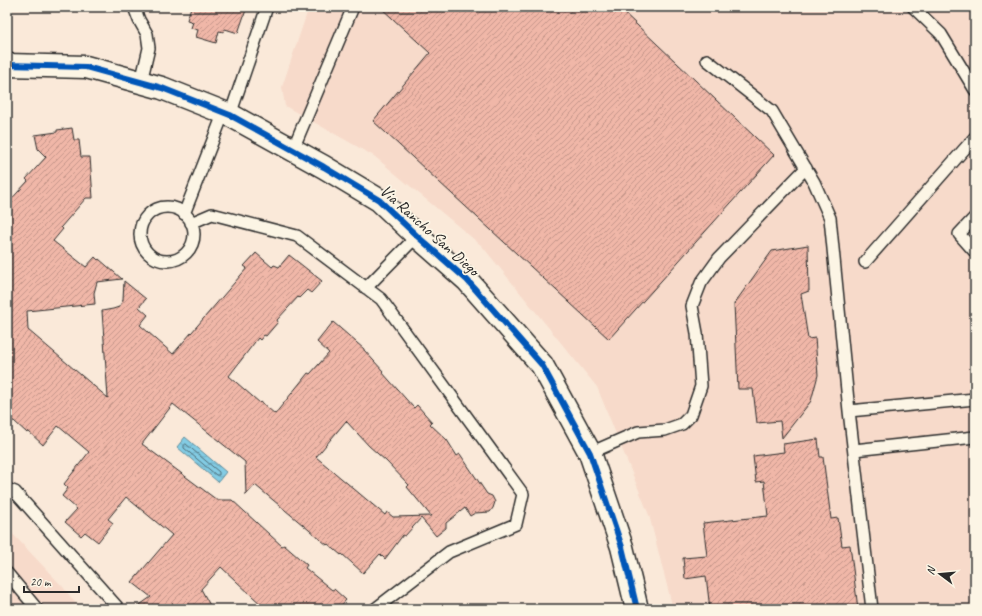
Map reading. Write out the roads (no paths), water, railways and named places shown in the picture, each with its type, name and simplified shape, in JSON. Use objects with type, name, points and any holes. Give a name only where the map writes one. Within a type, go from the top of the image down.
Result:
[{"type":"street","name":"Via Rancho San Diego","points":[[7,65],[86,67],[162,88],[227,114],[294,149],[379,200],[467,280],[542,365],[590,453],[622,546],[637,609]]},
{"type":"lane","points":[[134,7],[138,20],[147,34],[149,48],[141,82]]},
{"type":"lane","points":[[184,214],[227,114],[267,7]]},
{"type":"lane","points":[[294,149],[353,7]]},
{"type":"lane","points":[[913,7],[941,34],[975,90]]},
{"type":"lane","points":[[707,60],[772,111],[814,182],[830,218],[849,411],[872,609]]},
{"type":"lane","points":[[865,262],[975,137]]},
{"type":"lane","points":[[590,453],[638,432],[664,430],[682,424],[691,415],[701,386],[692,306],[701,283],[719,258],[806,168]]},
{"type":"lane","points":[[158,209],[176,209],[184,214],[191,223],[193,241],[183,256],[165,262],[156,259],[143,247],[140,238],[140,229],[150,214],[158,209]]},
{"type":"lane","points":[[191,223],[212,214],[297,236],[381,299],[523,494],[516,524],[450,552],[375,609]]},
{"type":"lane","points":[[975,217],[959,234],[975,252]]},
{"type":"lane","points":[[366,288],[417,236]]},
{"type":"lane","points":[[849,411],[975,399]]},
{"type":"lane","points":[[854,450],[975,437]]},
{"type":"lane","points":[[7,489],[15,492],[119,609]]},
{"type":"lane","points":[[7,572],[37,609]]},
{"type":"water","points":[[185,437],[226,472],[218,482],[177,447]]}]
